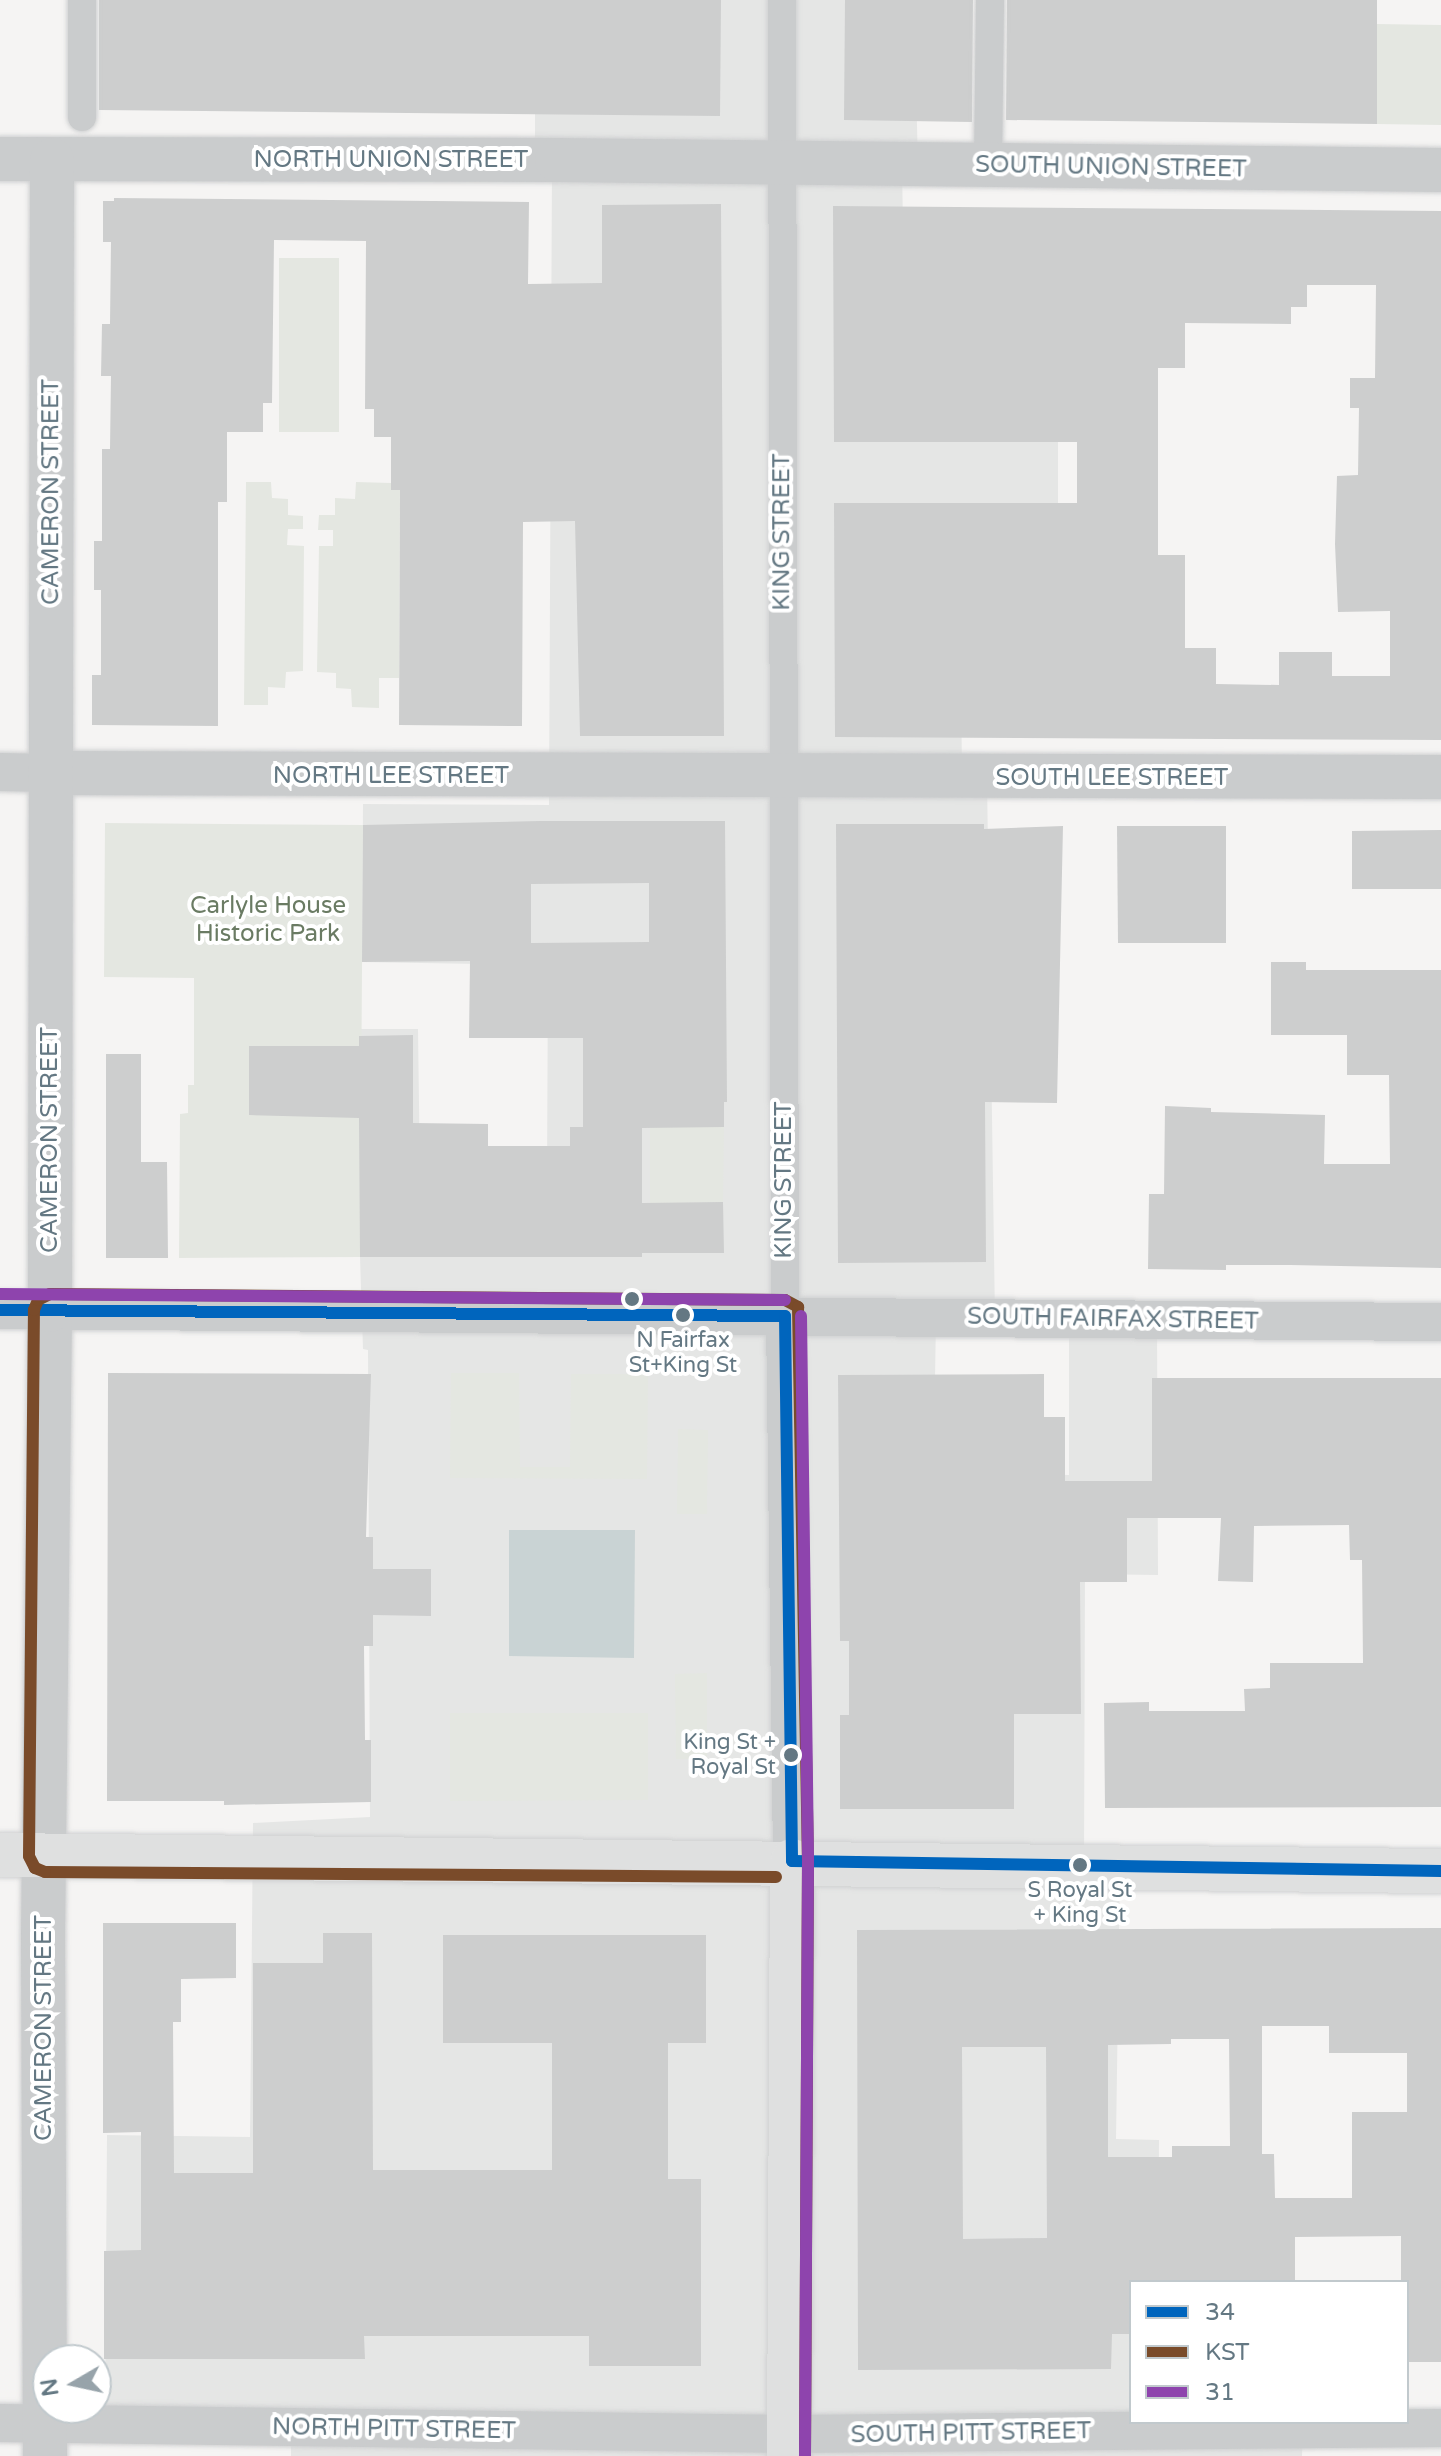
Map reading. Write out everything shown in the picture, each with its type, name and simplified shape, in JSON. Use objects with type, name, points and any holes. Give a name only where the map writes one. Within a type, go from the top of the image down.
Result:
[{"type":"main road","points":[[0,1855],[792,1861],[1441,1871]]},
{"type":"main road","name":"KING STREET","points":[[789,2445],[792,1861]]},
{"type":"street","points":[[82,0],[82,117]]},
{"type":"street","name":"KING STREET","points":[[782,0],[782,777],[792,1861]]},
{"type":"street","points":[[988,165],[990,0]]},
{"type":"street","name":"NORTH UNION STREET","points":[[0,159],[781,162]]},
{"type":"street","name":"CAMERON STREET","points":[[45,2440],[52,160]]},
{"type":"street","name":"SOUTH UNION STREET","points":[[781,162],[1441,170]]},
{"type":"street","name":"NORTH LEE STREET","points":[[0,772],[782,777]]},
{"type":"street","name":"SOUTH LEE STREET","points":[[782,777],[1441,777]]},
{"type":"street","name":"SOUTH FAIRFAX STREET","points":[[0,1310],[1441,1322]]},
{"type":"street","name":"NORTH PITT STREET","points":[[0,2423],[45,2440],[789,2445]]},
{"type":"street","name":"SOUTH PITT STREET","points":[[789,2445],[1441,2428]]},
{"type":"shaded area","points":[[535,0],[906,0],[915,45],[918,166],[902,167],[905,344],[1058,389],[1058,671],[961,671],[962,779],[987,780],[995,1319],[936,1319],[934,1439],[1004,1474],[1069,1475],[1069,1320],[1157,1321],[1158,1575],[1085,1574],[1084,1867],[1120,1868],[1116,2139],[1159,2140],[1158,2280],[1129,2280],[1129,2424],[1303,2431],[1302,2456],[291,2456],[291,2428],[105,2425],[112,2424],[112,2344],[106,2344],[107,2135],[250,2137],[253,1823],[370,1817],[368,1350],[363,1349],[360,1257],[361,1029],[418,1029],[420,1178],[547,1178],[548,965],[362,962],[363,804],[549,805],[552,163],[535,162]]},
{"type":"shaded area","points":[[509,1530],[635,1530],[634,1658],[509,1656]]},
{"type":"green space","points":[[1377,24],[1441,25],[1441,125],[1377,124]]},
{"type":"green space","points":[[279,258],[339,258],[339,432],[279,432]]},
{"type":"green space","points":[[246,482],[271,482],[272,498],[288,499],[288,515],[303,516],[303,529],[288,529],[287,545],[304,546],[303,671],[286,672],[285,688],[268,687],[268,705],[244,705]]},
{"type":"green space","points":[[356,482],[391,483],[391,489],[400,490],[399,678],[379,678],[379,708],[352,707],[351,689],[336,688],[336,673],[317,672],[319,546],[333,546],[333,530],[318,530],[319,515],[335,515],[335,498],[355,499]]},
{"type":"green space","name":"Carlyle House Historic Park","points":[[105,823],[363,825],[360,1257],[179,1258],[180,1114],[188,1113],[188,1085],[194,1085],[194,978],[104,977]]},
{"type":"green space","points":[[650,1127],[724,1127],[723,1202],[679,1203],[650,1218]]},
{"type":"green space","points":[[451,1373],[519,1373],[520,1467],[570,1467],[571,1374],[648,1374],[647,1479],[450,1478]]},
{"type":"green space","points":[[678,1429],[708,1430],[707,1514],[677,1514]]},
{"type":"green space","points":[[707,1673],[707,1759],[676,1759],[675,1674]]},
{"type":"green space","points":[[450,1713],[648,1713],[648,1800],[450,1801]]},
{"type":"building","points":[[99,0],[721,0],[720,116],[99,110]]},
{"type":"building","points":[[845,0],[973,0],[972,122],[844,120]]},
{"type":"building","points":[[1007,0],[1377,0],[1377,124],[1006,120]]},
{"type":"building","points":[[114,198],[529,202],[528,284],[602,283],[602,205],[721,204],[724,736],[580,736],[575,521],[523,522],[522,726],[399,725],[400,490],[391,490],[391,437],[374,437],[374,409],[365,409],[366,241],[274,240],[272,403],[263,403],[263,432],[227,432],[227,502],[218,502],[218,726],[92,725],[92,675],[101,675],[101,590],[94,590],[94,541],[102,541],[102,449],[110,449],[111,376],[101,376],[102,324],[110,324],[111,242],[103,242],[103,201],[114,201]]},
{"type":"building","points":[[833,206],[1441,211],[1441,740],[835,737],[834,503],[1077,503],[1077,442],[834,442]],"holes":[[[1307,285],[1376,285],[1375,378],[1350,378],[1350,408],[1359,408],[1358,475],[1337,476],[1335,544],[1338,612],[1390,611],[1390,676],[1332,676],[1332,652],[1279,652],[1279,685],[1216,684],[1216,648],[1185,648],[1185,555],[1158,555],[1158,368],[1185,368],[1185,323],[1291,324],[1291,307],[1307,307]]]},
{"type":"building","points":[[725,821],[727,1102],[724,1102],[724,1127],[642,1128],[642,1203],[723,1202],[724,1253],[642,1253],[642,1257],[360,1257],[359,1118],[249,1115],[249,1046],[359,1046],[359,1036],[413,1035],[413,1123],[488,1124],[488,1146],[570,1146],[570,1127],[583,1127],[583,1038],[469,1038],[470,961],[362,962],[363,825]],"holes":[[[649,883],[649,942],[531,943],[531,884]]]},
{"type":"building","points":[[836,824],[984,824],[984,829],[1063,826],[1057,1103],[985,1102],[986,1262],[838,1263]]},
{"type":"building","points":[[1117,826],[1226,826],[1226,943],[1118,943]]},
{"type":"building","points":[[1441,830],[1441,889],[1352,889],[1352,831]]},
{"type":"building","points":[[1271,962],[1306,962],[1306,970],[1441,970],[1441,1268],[1226,1265],[1226,1270],[1148,1269],[1149,1194],[1164,1194],[1165,1106],[1211,1108],[1211,1112],[1325,1115],[1324,1164],[1390,1164],[1389,1075],[1347,1075],[1347,1035],[1271,1035]]},
{"type":"building","points":[[106,1054],[141,1054],[141,1162],[167,1162],[168,1258],[106,1258]]},
{"type":"building","points":[[108,1373],[371,1374],[366,1537],[373,1537],[373,1569],[431,1569],[431,1616],[373,1615],[373,1646],[364,1646],[365,1740],[371,1740],[371,1802],[224,1805],[224,1801],[107,1801]]},
{"type":"building","points":[[1044,1374],[1044,1417],[1065,1417],[1065,1481],[1152,1481],[1152,1378],[1441,1378],[1441,1807],[1105,1808],[1104,1703],[1149,1702],[1149,1711],[1245,1711],[1244,1689],[1270,1688],[1270,1663],[1363,1663],[1362,1560],[1350,1560],[1349,1525],[1254,1526],[1253,1582],[1218,1581],[1221,1518],[1127,1518],[1127,1582],[1080,1582],[1081,1714],[1014,1714],[1014,1809],[840,1809],[840,1715],[849,1715],[849,1641],[840,1641],[838,1375]]},
{"type":"building","points":[[103,1923],[236,1923],[236,1978],[181,1979],[181,2022],[173,2022],[174,2173],[253,2173],[253,1963],[323,1963],[323,1933],[372,1933],[373,2170],[552,2170],[552,2043],[443,2043],[443,1935],[706,1935],[706,2043],[668,2043],[668,2179],[701,2179],[701,2366],[589,2366],[589,2336],[364,2336],[365,2359],[112,2359],[112,2344],[104,2344],[104,2251],[141,2250],[141,2132],[103,2133]]},
{"type":"building","points":[[1441,1928],[1441,2362],[1409,2362],[1409,2280],[1401,2280],[1401,2236],[1295,2237],[1295,2280],[1129,2280],[1129,2334],[1112,2334],[1111,2369],[858,2370],[857,1930]],"holes":[[[1262,2026],[1329,2026],[1329,2053],[1407,2053],[1407,2112],[1352,2112],[1352,2198],[1275,2198],[1274,2154],[1262,2154]],[[1171,2039],[1229,2039],[1230,2146],[1172,2146],[1172,2157],[1108,2157],[1108,2045],[1171,2044]],[[962,2047],[1046,2047],[1047,2238],[963,2239]]]},
{"type":"transit line","name":"31","points":[[0,1294],[785,1300]]},
{"type":"transit line","name":"KST","points":[[776,1877],[45,1872],[35,1868],[29,1856],[34,1310],[38,1300],[50,1294],[785,1300],[798,1307],[808,1861],[805,2456]]},
{"type":"transit line","name":"34","points":[[0,1310],[785,1316]]},
{"type":"transit line","name":"34","points":[[785,1316],[792,1861]]},
{"type":"transit line","name":"31","points":[[801,1316],[808,1861],[805,2456]]},
{"type":"transit line","name":"34","points":[[792,1861],[1441,1871]]},
{"type":"place","name":"N Fairfax St+King St","points":[[683,1315]]},
{"type":"place","name":"King St + Royal St","points":[[791,1755]]},
{"type":"place","name":"S Royal St + King St","points":[[1080,1865]]}]
